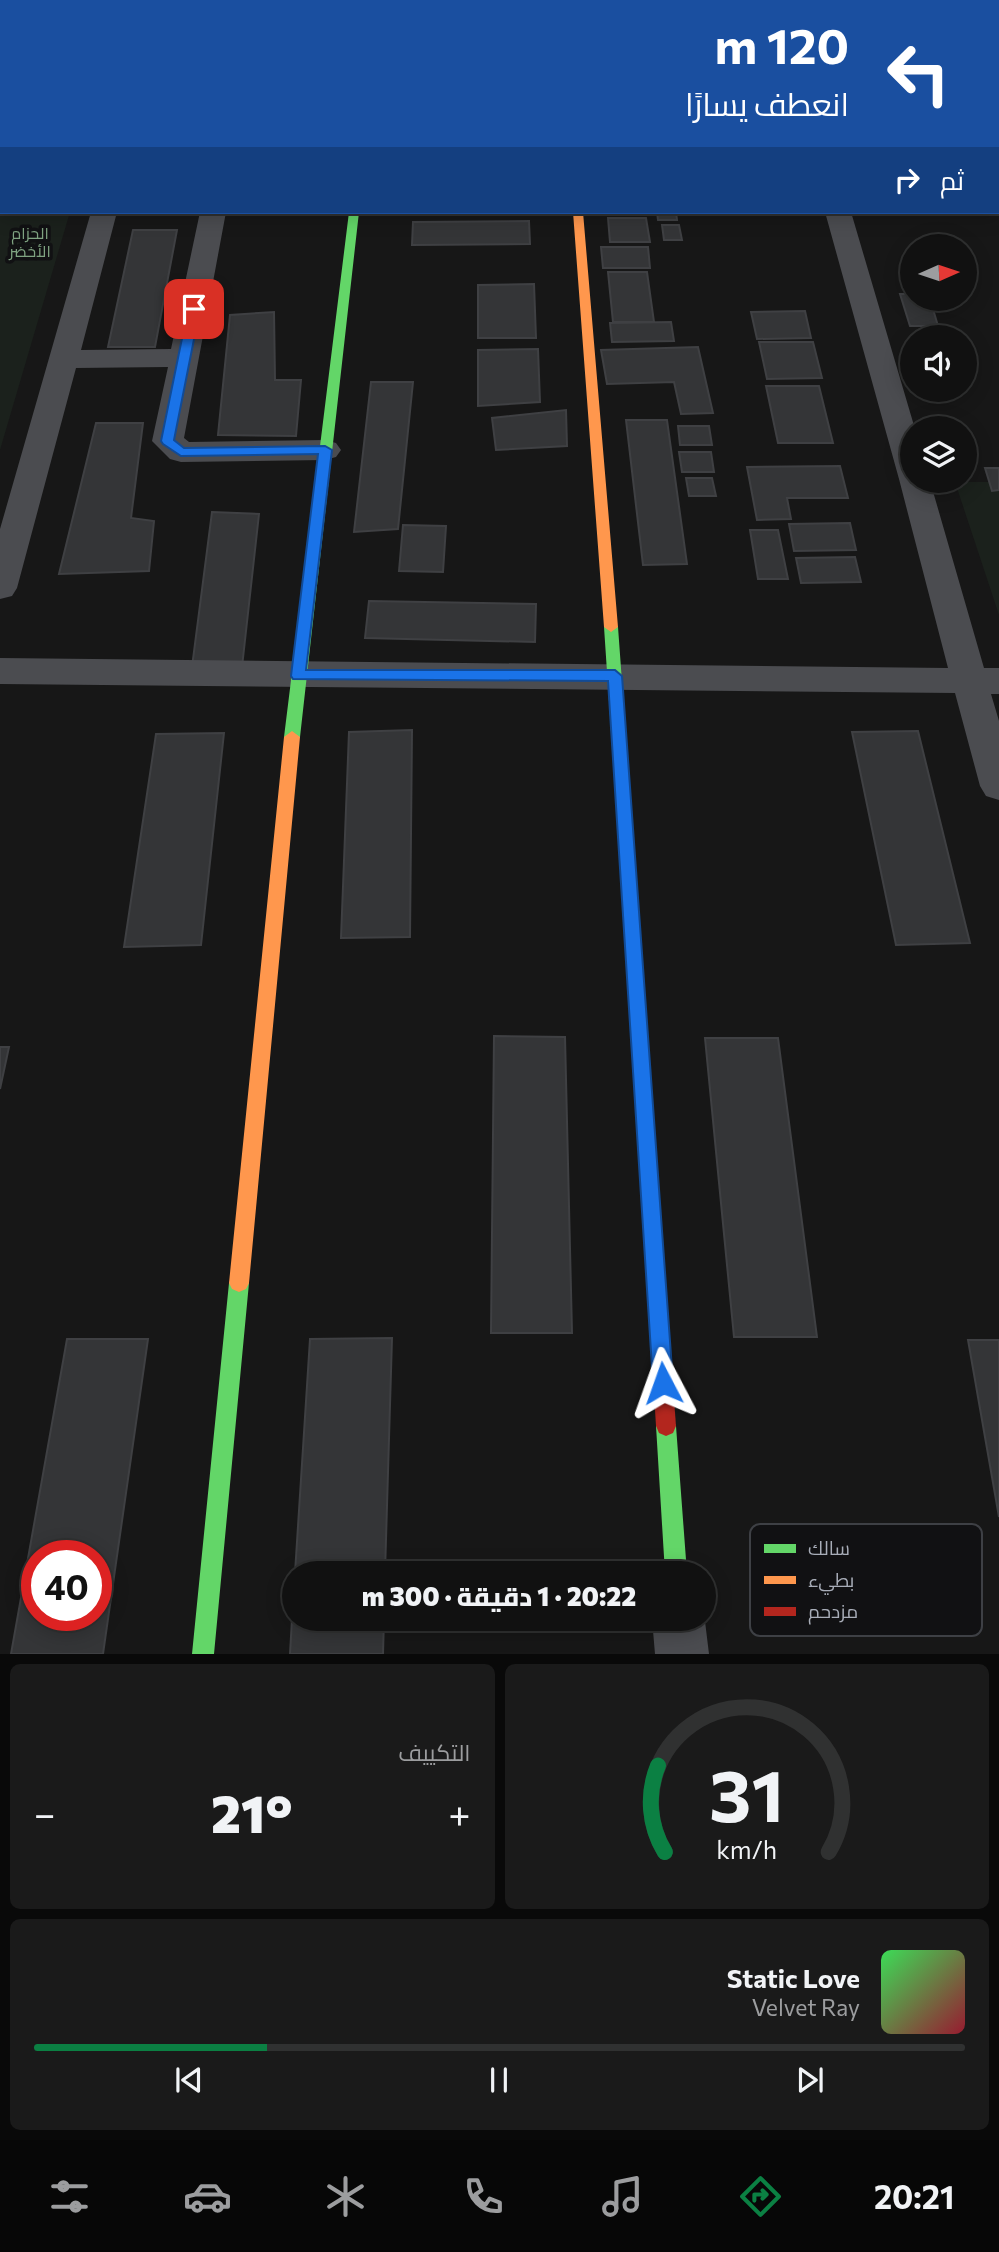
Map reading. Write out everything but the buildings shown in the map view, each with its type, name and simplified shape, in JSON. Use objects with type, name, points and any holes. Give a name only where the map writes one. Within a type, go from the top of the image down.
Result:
[{"type":"street","points":[[0,588],[103,214]]},
{"type":"street","points":[[213,214],[168,441],[181,452],[325,450]]},
{"type":"street","points":[[203,1654],[298,676],[354,214]]},
{"type":"street","points":[[578,214],[615,676],[675,1561]]},
{"type":"street","points":[[839,214],[900,432]]},
{"type":"street","points":[[63,359],[185,358]]},
{"type":"street","points":[[918,493],[985,681],[999,786]]},
{"type":"street","points":[[0,671],[985,681]]},
{"type":"street","points":[[680,1631],[681,1654]]},
{"type":"green space","name":"الحزام الأخضر","points":[[0,214],[69,214],[0,450]]},
{"type":"green space","points":[[977,482],[999,482],[999,615],[959,493],[977,493]]},
{"type":"traffic: fast","points":[[292,737],[354,214]]},
{"type":"traffic: fast","points":[[611,627],[635,970]]},
{"type":"traffic: fast","points":[[203,1654],[239,1283]]},
{"type":"traffic: fast","points":[[666,1426],[675,1561]]},
{"type":"traffic: slow","points":[[578,214],[611,627]]},
{"type":"traffic: slow","points":[[239,1283],[292,737]]},
{"type":"traffic: jam","points":[[635,970],[666,1426]]},
{"type":"route","points":[[194,309],[168,441],[181,452],[325,450],[298,676],[615,676],[663,1383]]}]
